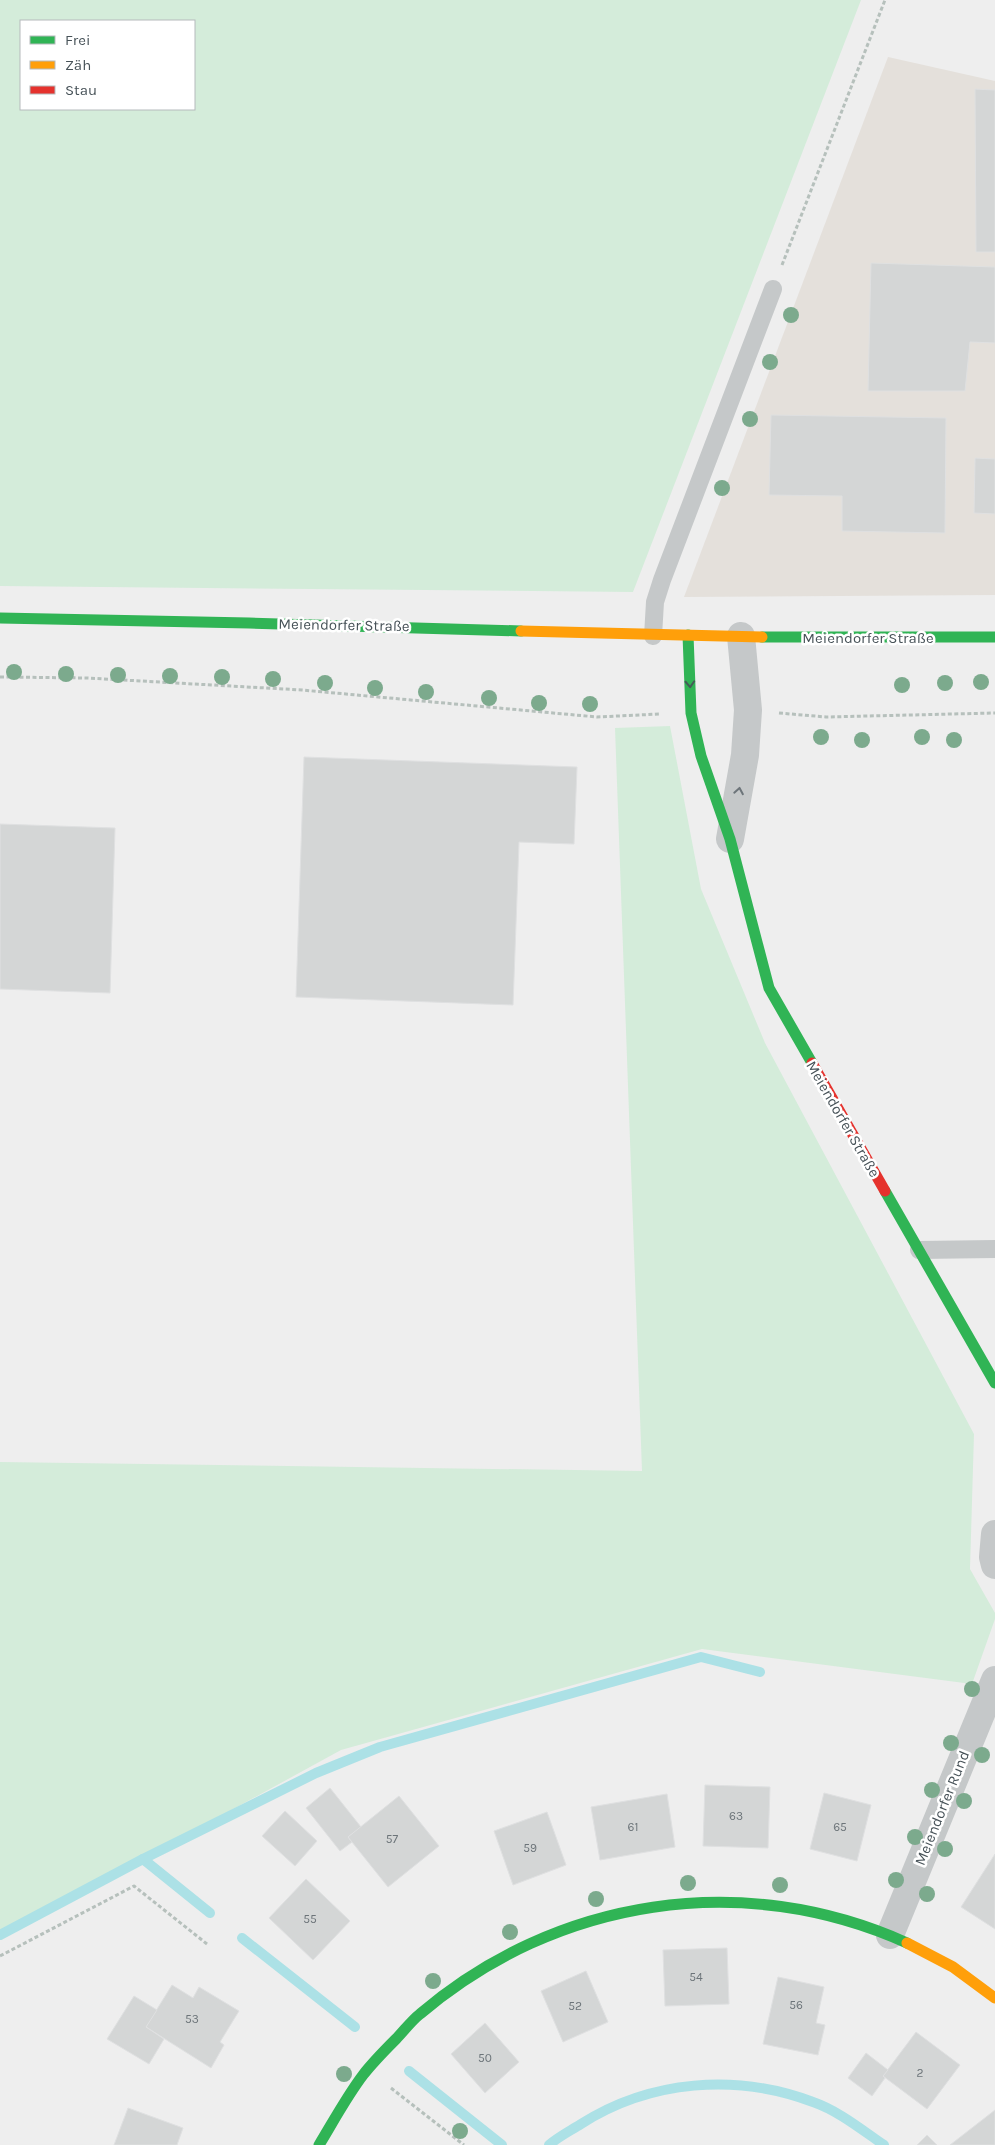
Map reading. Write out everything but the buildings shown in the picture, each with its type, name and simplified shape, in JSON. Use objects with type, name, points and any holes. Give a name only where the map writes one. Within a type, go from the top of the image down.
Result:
[{"type":"street","name":"Meiendorfer Straße","points":[[0,618],[382,626],[653,636],[688,635],[848,639],[995,638]]},
{"type":"street","name":"Meiendorfer Straße","points":[[688,635],[691,713],[701,756],[730,839],[769,988],[919,1250],[988,1354],[995,1383]]},
{"type":"street","name":"Meiendorfer Straße","points":[[730,839],[744,755],[748,710],[742,636]]},
{"type":"street","points":[[995,1534],[993,1557],[995,1564]]},
{"type":"street","name":"Meiendorfer Rund","points":[[890,1935],[995,1680]]},
{"type":"street","points":[[319,2145],[347,2097],[367,2069],[422,2011],[468,1976],[519,1946],[602,1915],[679,1902],[747,1901],[815,1911],[890,1935],[942,1962],[995,1998]]},
{"type":"lane","points":[[653,636],[655,602],[662,580],[773,289]]},
{"type":"lane","points":[[919,1250],[995,1249]]},
{"type":"path","points":[[773,289],[885,0]]},
{"type":"path","points":[[0,677],[87,678],[302,690],[597,717],[691,713]]},
{"type":"path","points":[[748,710],[826,717],[995,713]]},
{"type":"path","points":[[0,1956],[134,1886],[207,1944]]},
{"type":"path","points":[[367,2069],[464,2145]]},
{"type":"shaded area","points":[[888,57],[995,81],[995,595],[684,597]]},
{"type":"green space","points":[[0,0],[861,0],[633,592],[0,586]]},
{"type":"green space","points":[[670,726],[701,889],[765,1043],[974,1434],[970,1569],[995,1613],[995,1619],[972,1684],[702,1649],[341,1750],[0,1937],[0,1462],[642,1471],[615,728]]},
{"type":"waterway","points":[[0,1935],[143,1859],[316,1773],[380,1747],[701,1657],[760,1672]]},
{"type":"waterway","points":[[143,1859],[210,1913]]},
{"type":"waterway","points":[[242,1938],[355,2027]]},
{"type":"waterway","points":[[409,2071],[502,2145]]},
{"type":"waterway","points":[[549,2145],[564,2134],[608,2109],[636,2098],[664,2090],[724,2085],[754,2087],[784,2093],[813,2102],[841,2116],[884,2145]]},
{"type":"traffic: fast","points":[[0,618],[521,631]]},
{"type":"traffic: fast","points":[[688,635],[691,713],[701,756],[730,839],[769,988],[812,1063]]},
{"type":"traffic: fast","points":[[762,637],[995,637]]},
{"type":"traffic: fast","points":[[885,1191],[995,1383]]},
{"type":"traffic: fast","points":[[319,2145],[363,2075],[420,2014],[473,1975],[530,1944],[591,1921],[653,1907],[717,1902],[781,1907],[845,1920],[907,1943]]},
{"type":"traffic: slow","points":[[521,631],[762,637]]},
{"type":"traffic: slow","points":[[907,1943],[953,1967],[995,1998]]},
{"type":"traffic: jam","points":[[812,1063],[885,1191]]}]
